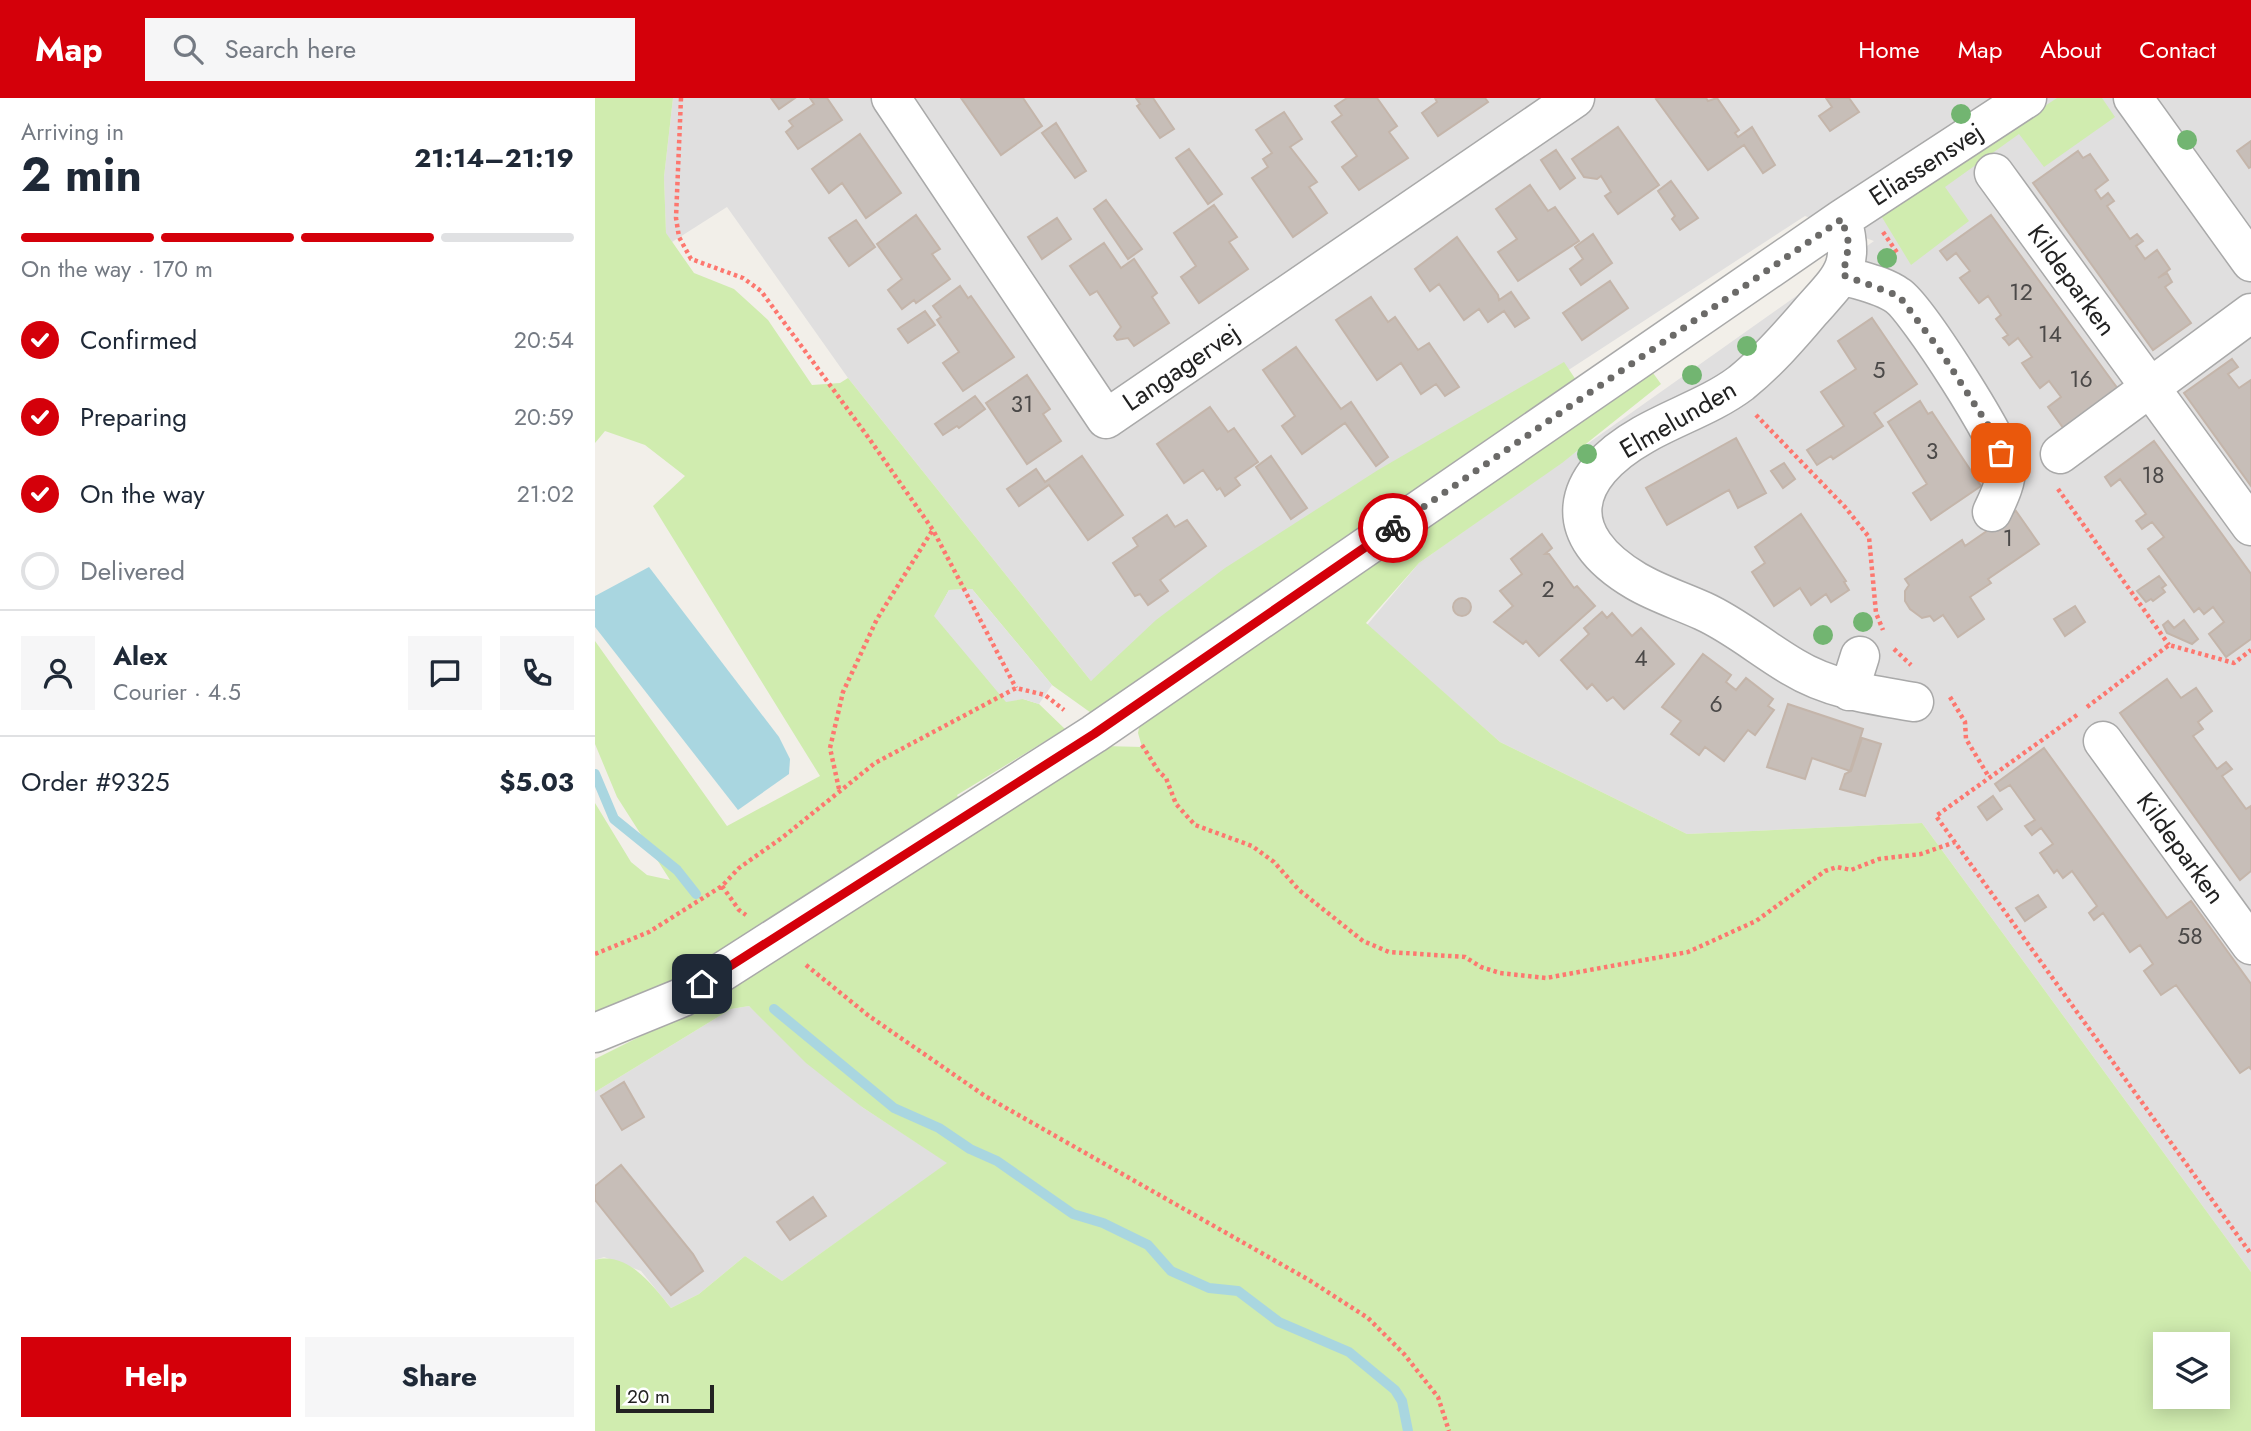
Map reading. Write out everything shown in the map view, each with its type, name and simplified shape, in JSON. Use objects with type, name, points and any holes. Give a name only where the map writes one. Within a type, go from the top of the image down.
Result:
[{"type":"street","name":"Langagervej","points":[[891,98],[1105,419],[1575,98]]},
{"type":"street","name":"Eliassensvej","points":[[595,1033],[683,997],[1108,724],[1842,219],[2028,98]]},
{"type":"street","points":[[2133,98],[2251,262]]},
{"type":"street","name":"Kildeparken","points":[[1994,173],[2251,526]]},
{"type":"street","points":[[1842,219],[1849,244],[1843,275],[1899,296],[1939,349],[1997,439],[2006,467],[2002,489],[1992,512]]},
{"type":"street","name":"Elmelunden","points":[[1843,275],[1775,352],[1739,384],[1640,436],[1605,463],[1587,486],[1580,508],[1587,536],[1599,554],[1636,581],[1723,620],[1795,669],[1871,657],[1928,690]]},
{"type":"street","points":[[2060,454],[2251,313]]},
{"type":"street","name":"Kildeparken","points":[[2103,741],[2245,925]]},
{"type":"path","points":[[681,98],[675,218],[679,237],[691,258],[743,278],[761,291],[869,437],[933,530],[1016,688]]},
{"type":"path","points":[[1739,384],[1746,406],[1845,507],[1868,537],[1876,613],[1871,657],[1928,690],[1965,722],[1966,739],[1989,777]]},
{"type":"path","points":[[839,789],[830,748],[843,691],[877,619],[933,530]]},
{"type":"path","points":[[595,954],[649,932],[722,886],[739,868],[783,837],[839,789],[875,763],[1016,688],[1045,695],[1108,724],[1166,778],[1176,804],[1195,825],[1252,846],[1274,862],[1299,890],[1363,940],[1389,952],[1465,957],[1481,967],[1500,973],[1546,978],[1688,951],[1756,921],[1825,871],[1837,867],[1851,870],[1879,859],[1921,854],[1955,842]]},
{"type":"path","points":[[1936,816],[2251,1254]]},
{"type":"path","points":[[722,886],[739,910],[749,918]]},
{"type":"path","points":[[806,965],[869,1016],[985,1096],[1309,1280],[1368,1318],[1404,1354],[1439,1397],[1449,1431]]},
{"type":"shaded area","points":[[673,98],[2251,98],[2251,1272],[1922,823],[1687,834],[1500,742],[1367,625],[1419,563],[1874,241],[1805,216],[1091,681],[848,378],[727,207],[672,242],[666,234],[664,177]]},
{"type":"shaded area","points":[[972,589],[1052,685],[1039,704],[1023,699],[1006,702],[934,616],[949,590]]},
{"type":"shaded area","points":[[749,1006],[862,1107],[948,1163],[782,1281],[745,1256],[699,1294],[671,1308],[641,1271],[604,1257],[595,1260],[595,1092],[731,1009]]},
{"type":"green space","points":[[595,98],[673,98],[664,177],[666,233],[694,273],[734,289],[768,320],[812,385],[840,383],[848,378],[1091,681],[1156,620],[1225,568],[1378,470],[1564,362],[1576,380],[1094,715],[1052,685],[972,589],[949,590],[935,616],[971,659],[1023,699],[1039,704],[1065,729],[957,795],[975,829],[1104,746],[1142,747],[1138,733],[1140,723],[1648,366],[1661,384],[1562,463],[1419,563],[1366,623],[1500,742],[1687,834],[1922,823],[2251,1272],[2251,1431],[595,1431],[595,1260],[607,1259],[629,1265],[648,1281],[671,1308],[699,1294],[745,1256],[782,1281],[947,1163],[862,1107],[806,1063],[749,1006],[731,1009],[595,1092],[595,1059],[669,1022],[637,1003],[595,1017],[595,803],[631,862],[647,875],[670,880],[617,797],[595,744],[595,641],[727,826],[820,776],[653,506],[685,476],[645,445],[605,431],[595,443]]},
{"type":"green space","points":[[2057,98],[2102,98],[2115,117],[2044,167],[2019,134],[1945,187],[1969,221],[1911,265],[1880,214]]},
{"type":"water","points":[[649,567],[779,737],[790,759],[789,774],[738,810],[595,627],[595,596]]},
{"type":"building","points":[[771,98],[795,98],[779,109]]},
{"type":"building","points":[[810,98],[827,98],[842,120],[798,149],[786,132],[793,126],[789,121],[814,104]]},
{"type":"building","points":[[961,98],[1023,98],[1042,126],[1001,155]]},
{"type":"building","points":[[1136,98],[1153,98],[1174,129],[1160,138],[1137,106],[1140,104]]},
{"type":"building","points":[[1347,98],[1377,98],[1397,126],[1389,132],[1408,158],[1359,190],[1342,167],[1357,156],[1332,122],[1342,115],[1335,106]]},
{"type":"building","points":[[1435,98],[1485,98],[1488,102],[1438,136],[1422,113],[1437,102]]},
{"type":"building","points":[[1706,98],[1708,101],[1717,98],[1739,130],[1735,133],[1738,137],[1752,127],[1775,165],[1763,173],[1744,145],[1708,170],[1656,99]]},
{"type":"building","points":[[1826,98],[1849,98],[1859,112],[1830,131],[1819,116],[1832,107]]},
{"type":"building","points":[[1284,112],[1302,139],[1290,147],[1317,182],[1309,187],[1327,213],[1293,237],[1252,178],[1268,167],[1263,159],[1272,153],[1256,130]]},
{"type":"building","points":[[1056,123],[1086,171],[1075,178],[1042,133]]},
{"type":"building","points":[[1618,127],[1659,185],[1618,214],[1605,196],[1611,192],[1601,176],[1597,179],[1584,177],[1572,159]]},
{"type":"building","points":[[860,134],[901,193],[866,218],[842,183],[829,193],[812,169]]},
{"type":"building","points":[[2251,141],[2251,167],[2249,168],[2237,151]]},
{"type":"building","points":[[1189,149],[1222,194],[1208,204],[1176,158]]},
{"type":"building","points":[[1556,150],[1575,178],[1560,189],[1541,160]]},
{"type":"building","points":[[2078,151],[2083,158],[2090,154],[2108,180],[2095,190],[2101,199],[2108,193],[2114,201],[2107,206],[2130,239],[2137,234],[2143,241],[2136,246],[2145,259],[2157,250],[2170,269],[2158,278],[2167,273],[2172,282],[2165,287],[2191,323],[2153,350],[2033,183]]},
{"type":"building","points":[[1671,181],[1698,218],[1680,230],[1672,219],[1675,216],[1658,191]]},
{"type":"building","points":[[1530,185],[1548,211],[1555,207],[1579,241],[1518,281],[1498,252],[1517,239],[1496,209]]},
{"type":"building","points":[[1106,200],[1142,249],[1128,259],[1094,209]]},
{"type":"building","points":[[1214,205],[1237,237],[1229,242],[1248,269],[1199,303],[1181,277],[1196,266],[1174,233]]},
{"type":"building","points":[[916,215],[940,249],[932,254],[950,279],[916,303],[914,300],[902,309],[888,290],[902,279],[877,244]]},
{"type":"building","points":[[1991,215],[2118,389],[2064,429],[2048,407],[2061,397],[2049,381],[2040,388],[2036,383],[2022,363],[2032,357],[2018,338],[2009,345],[2003,338],[2008,335],[1996,319],[2001,315],[1988,296],[1979,303],[1960,278],[1970,271],[1956,253],[1947,260],[1940,251]]},
{"type":"building","points":[[1057,218],[1071,239],[1042,259],[1028,237]]},
{"type":"building","points":[[856,220],[875,247],[849,266],[829,238]]},
{"type":"building","points":[[1593,234],[1612,263],[1581,285],[1570,269],[1583,259],[1575,247]]},
{"type":"building","points":[[1457,237],[1499,300],[1511,292],[1529,318],[1515,327],[1504,311],[1488,322],[1479,309],[1464,320],[1439,284],[1430,291],[1415,269]]},
{"type":"building","points":[[1104,243],[1121,268],[1134,259],[1157,293],[1152,297],[1169,323],[1134,346],[1128,338],[1117,340],[1114,336],[1121,327],[1097,291],[1090,295],[1070,266]]},
{"type":"building","points":[[1610,281],[1628,308],[1582,340],[1563,313]]},
{"type":"building","points":[[960,286],[968,298],[971,296],[1014,357],[963,391],[943,363],[959,352],[937,320],[941,317],[933,306]]},
{"type":"building","points":[[1371,297],[1388,322],[1395,317],[1418,350],[1429,343],[1459,387],[1445,396],[1436,384],[1421,394],[1401,363],[1377,380],[1336,320]]},
{"type":"building","points":[[925,311],[935,325],[908,343],[898,329]]},
{"type":"building","points":[[1872,318],[1917,384],[1874,413],[1883,426],[1833,459],[1831,456],[1817,465],[1807,450],[1844,426],[1821,392],[1856,369],[1838,341]]},
{"type":"building","points":[[1296,347],[1341,409],[1351,402],[1388,457],[1376,466],[1345,423],[1302,454],[1282,426],[1295,416],[1263,370]]},
{"type":"building","points":[[2232,359],[2238,367],[2228,374],[2239,388],[2251,380],[2251,486],[2184,393]]},
{"type":"building","points":[[1027,375],[1050,409],[1043,414],[1061,441],[1027,464],[986,403]]},
{"type":"building","points":[[975,396],[985,409],[959,428],[957,426],[943,435],[935,424]]},
{"type":"building","points":[[1920,401],[1928,414],[1932,412],[1981,486],[1931,520],[1913,493],[1927,484],[1888,422]]},
{"type":"building","points":[[1210,407],[1228,432],[1234,428],[1258,462],[1235,478],[1240,485],[1225,496],[1220,488],[1217,490],[1203,470],[1184,483],[1157,444]]},
{"type":"building","points":[[1736,438],[1766,493],[1738,508],[1729,490],[1667,525],[1646,488]]},
{"type":"building","points":[[2154,441],[2251,574],[2251,639],[2226,657],[2209,634],[2224,622],[2213,607],[2204,614],[2199,608],[2194,612],[2148,549],[2164,537],[2152,522],[2142,529],[2136,521],[2146,514],[2120,479],[2111,486],[2105,477]]},
{"type":"building","points":[[1082,456],[1123,515],[1088,540],[1049,485],[1019,506],[1007,489],[1036,469],[1045,482]]},
{"type":"building","points":[[1271,456],[1307,508],[1291,519],[1256,467]]},
{"type":"building","points":[[1784,463],[1795,479],[1783,488],[1771,471]]},
{"type":"building","points":[[2016,511],[2039,544],[1988,579],[1991,583],[1970,597],[1984,619],[1958,637],[1943,615],[1934,621],[1930,616],[1922,618],[1910,609],[1905,601],[1905,591],[1909,585],[1905,579],[1962,540],[1965,546]]},
{"type":"building","points":[[1801,514],[1846,581],[1844,582],[1849,590],[1831,602],[1826,594],[1811,605],[1800,588],[1774,606],[1752,572],[1765,563],[1755,547]]},
{"type":"building","points":[[1167,515],[1175,527],[1187,520],[1206,546],[1160,580],[1168,591],[1148,605],[1140,594],[1135,596],[1113,563],[1138,546],[1133,538]]},
{"type":"building","points":[[1542,534],[1552,548],[1545,554],[1549,554],[1574,588],[1577,586],[1595,606],[1539,656],[1526,641],[1523,644],[1494,622],[1513,606],[1500,591],[1522,574],[1511,559]]},
{"type":"building","points":[[2159,576],[2166,585],[2162,588],[2165,592],[2153,601],[2151,599],[2146,602],[2137,591]]},
{"type":"building","points":[[1462,598],[1468,601],[1471,607],[1468,613],[1462,616],[1456,613],[1453,607],[1456,601]]},
{"type":"building","points":[[2075,606],[2085,622],[2065,636],[2054,619]]},
{"type":"building","points":[[1602,612],[1607,618],[1612,613],[1632,636],[1641,628],[1674,664],[1624,709],[1613,697],[1607,701],[1592,684],[1587,689],[1561,660],[1589,634],[1584,628]]},
{"type":"building","points":[[2184,620],[2198,639],[2192,644],[2167,633],[2163,625],[2168,621],[2174,628]]},
{"type":"building","points":[[1703,654],[1731,675],[1726,682],[1736,690],[1746,678],[1773,699],[1768,706],[1774,710],[1755,735],[1748,730],[1724,761],[1705,747],[1699,755],[1671,734],[1681,721],[1662,707]]},
{"type":"building","points":[[2167,679],[2181,698],[2196,688],[2212,711],[2198,722],[2203,729],[2193,736],[2217,769],[2226,762],[2232,769],[2222,776],[2246,809],[2251,806],[2251,871],[2240,880],[2120,713]]},
{"type":"building","points":[[1788,704],[1863,729],[1850,771],[1812,758],[1805,779],[1767,767]]},
{"type":"building","points":[[1862,738],[1881,744],[1865,796],[1840,789],[1845,774],[1851,771]]},
{"type":"building","points":[[2044,748],[2167,918],[2191,901],[2251,984],[2251,1069],[2249,1067],[2240,1073],[2176,985],[2161,995],[2144,971],[2153,964],[2140,945],[2130,952],[2103,913],[2094,920],[2089,913],[2097,906],[2072,871],[2063,878],[2057,870],[2054,873],[2040,853],[2053,844],[2041,828],[2032,835],[2025,826],[2035,820],[2010,785],[2000,791],[1995,784]]},
{"type":"building","points":[[1993,796],[2002,809],[1987,820],[1978,807]]},
{"type":"building","points":[[2038,895],[2046,907],[2025,921],[2016,908]]},
{"type":"building","points":[[624,1082],[644,1117],[622,1130],[601,1096]]},
{"type":"building","points":[[621,1165],[693,1254],[703,1271],[671,1295],[595,1200],[595,1186]]},
{"type":"building","points":[[813,1197],[826,1216],[790,1240],[777,1222]]},
{"type":"waterway","points":[[595,774],[614,819],[677,870],[696,894]]},
{"type":"waterway","points":[[774,1009],[894,1108],[939,1128],[970,1149],[997,1161],[1073,1214],[1103,1223],[1148,1245],[1171,1271],[1209,1288],[1238,1291],[1279,1322],[1349,1352],[1395,1390],[1402,1401],[1408,1431]]},
{"type":"way so far","points":[[1393,528],[1842,219],[1849,244],[1843,275],[1899,296],[1939,349],[1997,439],[2001,453]]},
{"type":"route","points":[[702,984],[857,888],[1094,734],[1393,528]]}]
